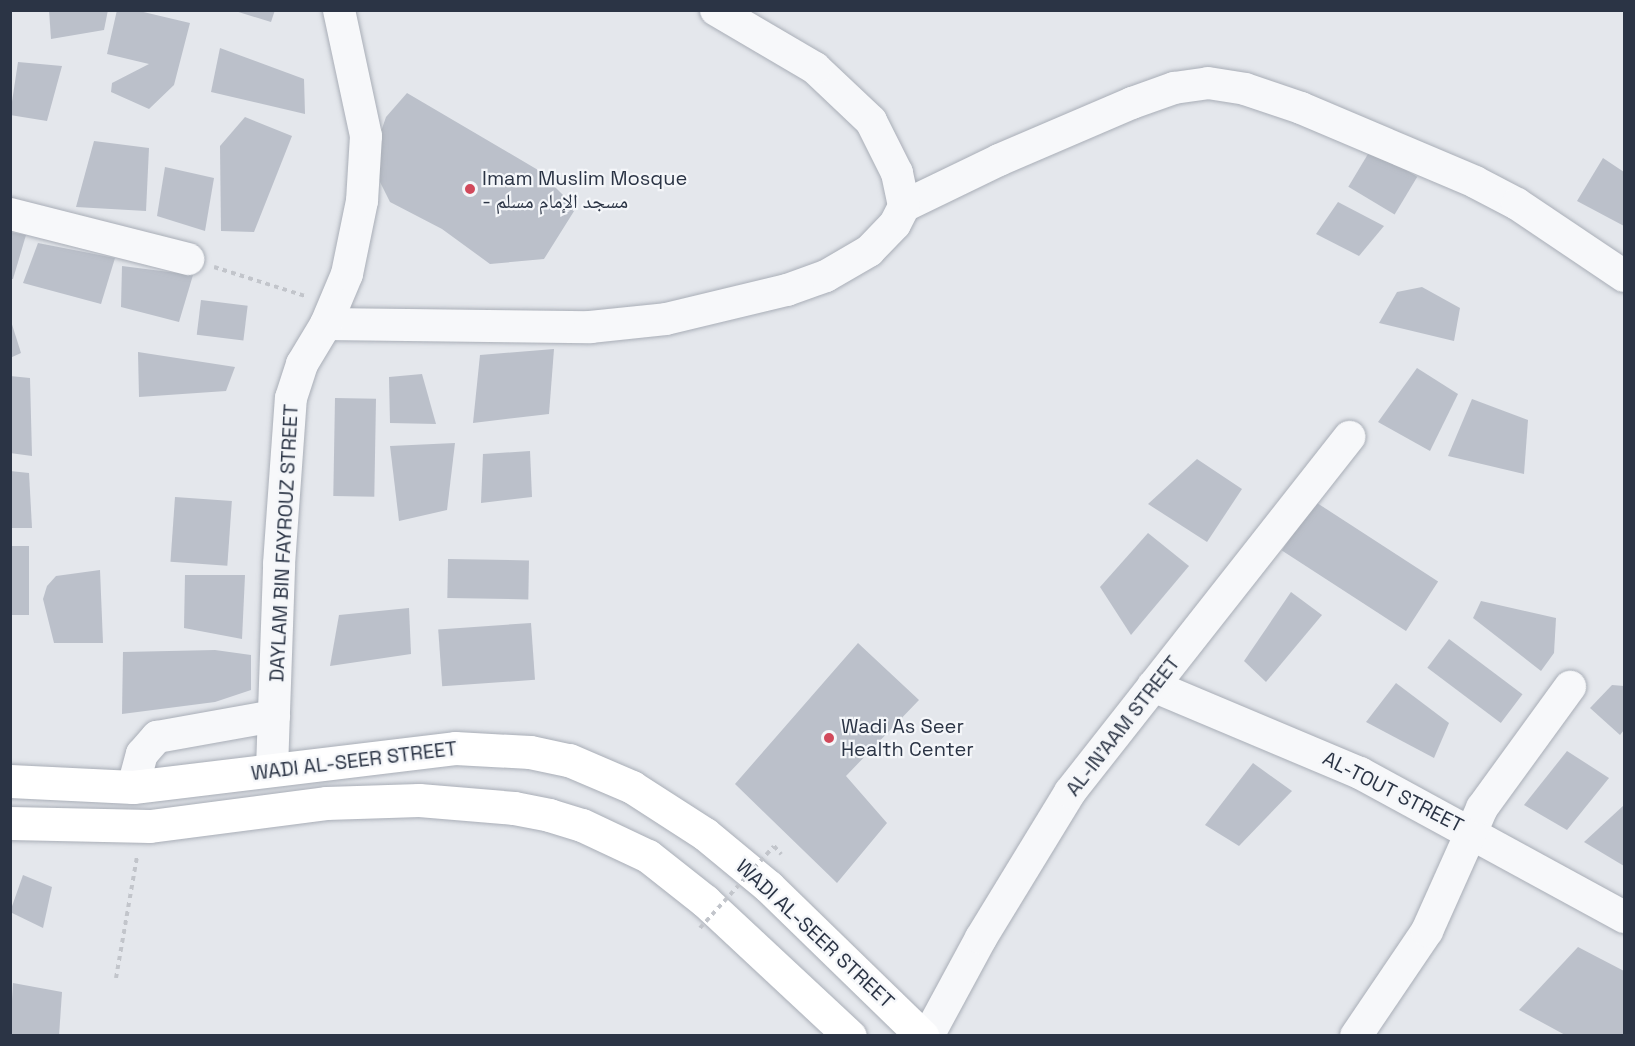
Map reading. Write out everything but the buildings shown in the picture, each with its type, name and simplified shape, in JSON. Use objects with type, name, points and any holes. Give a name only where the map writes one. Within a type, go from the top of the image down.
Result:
[{"type":"main road","name":"WADI AL-SEER STREET","points":[[10,781],[133,787],[417,749],[495,748],[569,760],[603,772],[705,834],[769,887],[922,1035]]},
{"type":"main road","name":"WADI AL-SEER STREET","points":[[10,823],[142,827],[326,804],[419,800],[514,807],[591,828],[648,856],[705,901],[835,1028]]},
{"type":"street","name":"DAYLAM BIN FAYROUZ STREET","points":[[272,769],[291,398],[302,364],[330,315],[347,274],[356,232],[366,136],[339,10]]},
{"type":"street","points":[[716,10],[815,68],[871,121],[897,172],[904,206]]},
{"type":"street","points":[[330,315],[590,327],[666,320],[729,306],[826,276],[882,241],[904,206],[999,160],[1132,103],[1174,88],[1208,83],[1245,89],[1301,108],[1475,182],[1517,204],[1624,276]]},
{"type":"street","points":[[10,214],[188,259]]},
{"type":"street","name":"AL-IN’AAM STREET","points":[[928,1035],[1035,846],[1104,744],[1153,686],[1349,437]]},
{"type":"street","name":"AL-TOUT STREET","points":[[1153,686],[1349,768],[1470,831],[1624,917]]},
{"type":"street","points":[[1356,1035],[1426,931],[1470,831],[1501,778],[1570,687]]},
{"type":"street","points":[[133,787],[142,754],[157,737],[274,716]]},
{"type":"path","points":[[188,259],[330,315]]},
{"type":"path","points":[[116,978],[142,827]]},
{"type":"path","points":[[700,928],[774,846]]},
{"type":"place","name":"Imam Muslim Mosque - مسجد الإمام مسلم","points":[[470,189]]},
{"type":"place","name":"Wadi As Seer Health Center","points":[[829,738]]}]
